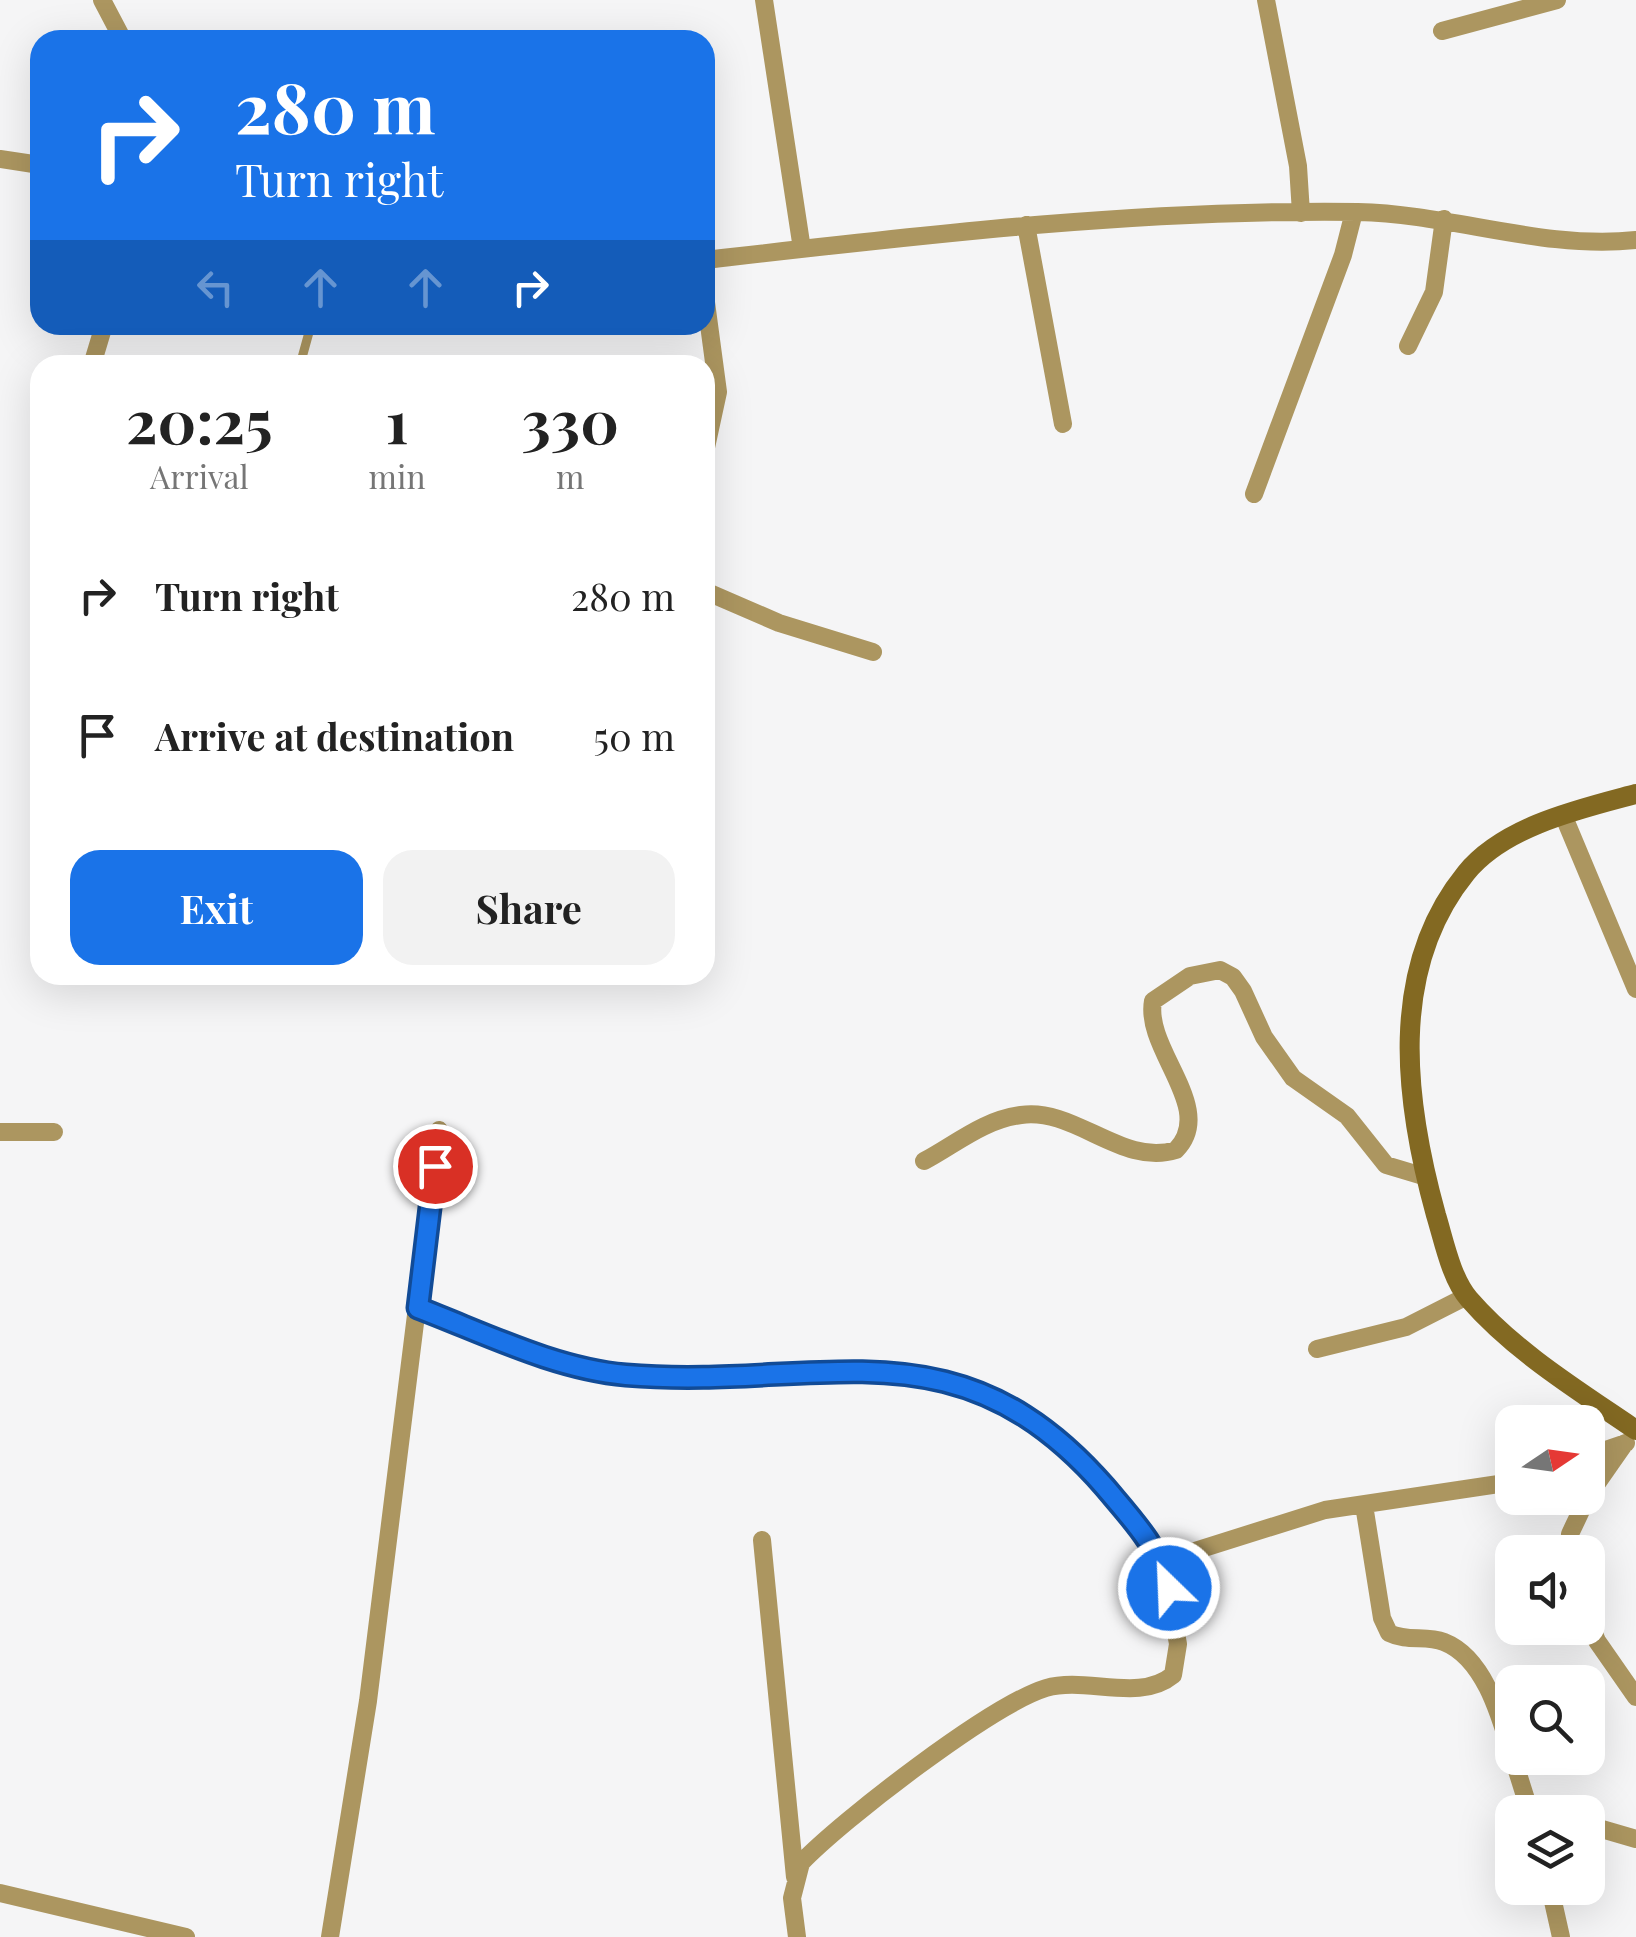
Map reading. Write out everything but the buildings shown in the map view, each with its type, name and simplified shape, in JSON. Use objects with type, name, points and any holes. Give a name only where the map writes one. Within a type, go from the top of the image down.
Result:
[{"type":"street","points":[[102,0],[118,30]]},
{"type":"street","points":[[764,0],[802,249]]},
{"type":"street","points":[[1266,0],[1298,166],[1301,213]]},
{"type":"street","points":[[1442,31],[1557,0]]},
{"type":"street","points":[[0,159],[30,164]]},
{"type":"street","points":[[715,259],[1026,225],[1301,213],[1354,212],[1444,219],[1554,242],[1589,245],[1636,240]]},
{"type":"street","points":[[1254,494],[1343,255],[1354,212]]},
{"type":"street","points":[[1408,346],[1434,292],[1444,219]]},
{"type":"street","points":[[1026,225],[1064,424]]},
{"type":"street","points":[[715,369],[715,406]]},
{"type":"street","points":[[715,596],[780,623],[873,652]]},
{"type":"street","points":[[1632,1438],[1466,1296],[1426,1177],[1408,1056],[1411,1008],[1423,953],[1466,873],[1486,853],[1521,833],[1590,806],[1636,794]]},
{"type":"street","points":[[1564,817],[1636,989]]},
{"type":"street","points":[[924,1161],[968,1132],[1025,1114],[1080,1126],[1144,1152],[1176,1150],[1185,1140],[1190,1119],[1152,1025],[1152,1001],[1190,976],[1220,970],[1233,977],[1244,991],[1264,1036],[1293,1078],[1347,1116],[1386,1165],[1426,1177]]},
{"type":"street","points":[[330,1937],[368,1701],[439,1130]]},
{"type":"street","points":[[0,1132],[54,1132]]},
{"type":"street","points":[[1317,1349],[1390,1332],[1466,1296]]},
{"type":"street","points":[[418,1308],[574,1366],[623,1375],[696,1378],[866,1369],[951,1381],[1006,1403],[1070,1450],[1163,1562],[1178,1644],[1173,1675],[1150,1688],[1057,1686],[1024,1698],[986,1719],[816,1848],[795,1876]]},
{"type":"street","points":[[1605,1449],[1632,1438]]},
{"type":"street","points":[[1605,1473],[1632,1438]]},
{"type":"street","points":[[1163,1562],[1326,1510],[1495,1485]]},
{"type":"street","points":[[1364,1504],[1378,1599],[1389,1634],[1438,1640],[1461,1652],[1495,1708]]},
{"type":"street","points":[[762,1540],[795,1876],[792,1898],[797,1937]]},
{"type":"street","points":[[1599,1645],[1636,1697]]},
{"type":"street","points":[[1605,1830],[1636,1839]]},
{"type":"street","points":[[0,1893],[186,1937]]},
{"type":"street","points":[[1554,1905],[1561,1937]]},
{"type":"route","points":[[435,1166],[418,1308],[574,1366],[623,1375],[696,1378],[866,1369],[951,1381],[1006,1403],[1080,1458],[1163,1562],[1169,1588]]}]
